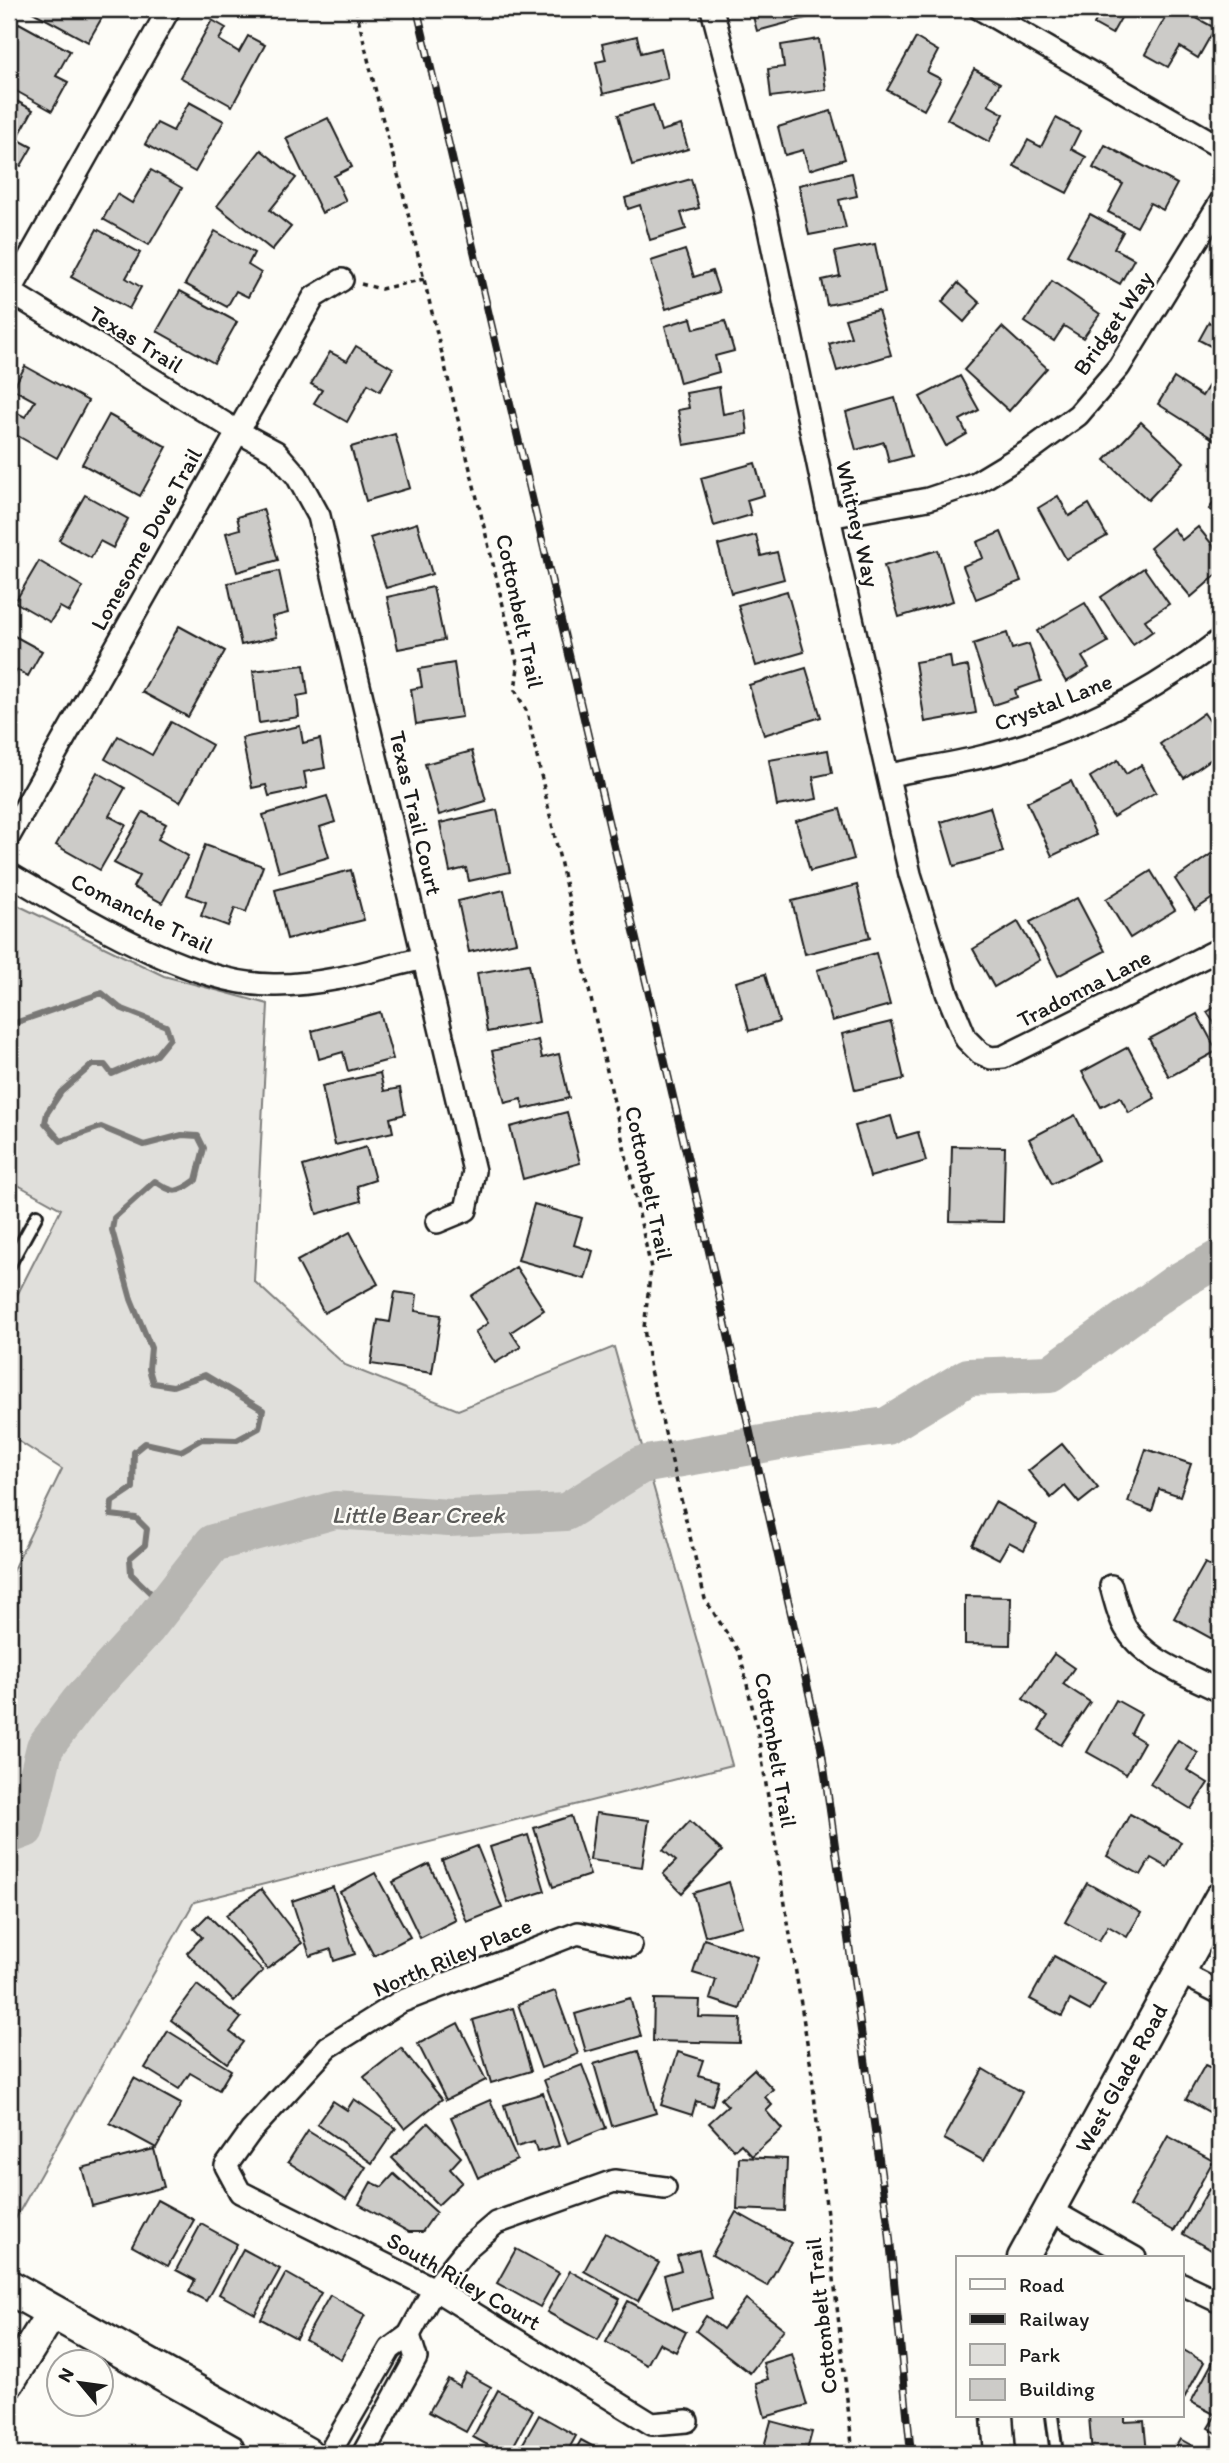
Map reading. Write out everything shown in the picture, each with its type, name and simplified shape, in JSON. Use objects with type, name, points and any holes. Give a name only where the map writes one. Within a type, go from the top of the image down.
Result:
[{"type":"main road","name":"West Glade Road","points":[[1024,2256],[1220,1898]]},
{"type":"main road","points":[[9,2287],[306,2454]]},
{"type":"main road","points":[[9,2382],[53,2311]]},
{"type":"main road","points":[[997,2418],[1000,2454]]},
{"type":"street","points":[[9,292],[169,9]]},
{"type":"street","name":"Whitney Way","points":[[712,9],[765,210],[829,517],[914,887],[947,993],[971,1044]]},
{"type":"street","points":[[980,9],[1220,147]]},
{"type":"street","name":"Bridget Way","points":[[829,517],[928,499],[976,483],[1029,451],[1078,415],[1119,367],[1220,203]]},
{"type":"street","name":"Lonesome Dove Trail","points":[[9,836],[314,297],[342,280]]},
{"type":"street","name":"Texas Trail","points":[[9,292],[237,431]]},
{"type":"street","name":"Texas Trail Court","points":[[237,431],[276,452],[297,476],[319,516],[474,1171],[466,1210],[437,1222]]},
{"type":"street","name":"Crystal Lane","points":[[889,775],[959,762],[1037,741],[1102,716],[1146,692],[1220,640]]},
{"type":"street","name":"Comanche Trail","points":[[9,874],[89,921],[162,956],[218,978],[275,986],[323,982],[424,958]]},
{"type":"street","name":"Tradonna Lane","points":[[971,1044],[980,1053],[991,1058],[1003,1057],[1220,949]]},
{"type":"street","points":[[1111,1586],[1125,1627],[1136,1643],[1158,1660],[1220,1691]]},
{"type":"street","name":"North Riley Place","points":[[226,2165],[251,2131],[328,2047],[400,2003],[578,1933],[631,1946]]},
{"type":"street","points":[[1179,1972],[1220,1993]]},
{"type":"street","name":"South Riley Court","points":[[226,2165],[240,2192],[434,2289],[652,2424],[687,2421]]},
{"type":"street","points":[[329,2454],[390,2349],[409,2335],[434,2289],[468,2247],[496,2222],[614,2181],[665,2188]]},
{"type":"street","points":[[1049,2209],[1131,2256]]},
{"type":"street","points":[[1184,2285],[1220,2302]]},
{"type":"street","points":[[363,2454],[416,2358],[409,2335]]},
{"type":"street","points":[[246,2421],[261,2454]]},
{"type":"lane","points":[[9,1266],[37,1215]]},
{"type":"lane","points":[[1052,2418],[1057,2454]]},
{"type":"path","name":"Cottonbelt Trail","points":[[356,9],[518,667],[515,690],[527,712],[651,1268],[644,1328],[650,1370],[705,1599],[740,1654],[757,1728],[811,2067],[853,2454]]},
{"type":"path","points":[[342,280],[381,289],[424,279]]},
{"type":"green space","points":[[9,901],[164,976],[268,1004],[254,1281],[345,1365],[458,1410],[614,1347],[732,1765],[194,1902],[13,2223],[9,2221],[9,1578],[62,1469],[9,1435],[9,1311],[61,1209],[9,1180]]},
{"type":"building","points":[[27,9],[107,9],[88,42]]},
{"type":"building","points":[[751,9],[811,9],[813,16],[757,31]]},
{"type":"building","points":[[1102,9],[1126,9],[1112,34],[1094,24]]},
{"type":"building","points":[[1170,9],[1180,9],[1215,28],[1198,58],[1180,47],[1168,67],[1145,54]]},
{"type":"building","points":[[212,20],[226,28],[219,40],[239,52],[248,36],[265,45],[232,106],[180,77]]},
{"type":"building","points":[[19,23],[70,51],[56,76],[68,82],[52,111],[9,87],[9,40]]},
{"type":"building","points":[[637,36],[641,53],[661,48],[668,78],[603,94],[596,62],[606,60],[602,44]]},
{"type":"building","points":[[916,38],[938,51],[927,72],[941,79],[924,110],[887,90]]},
{"type":"building","points":[[819,39],[826,90],[771,97],[768,69],[784,67],[781,45]]},
{"type":"building","points":[[974,69],[1000,83],[988,105],[1004,114],[989,142],[947,119]]},
{"type":"building","points":[[9,97],[33,110],[17,139],[32,147],[21,166],[9,159]]},
{"type":"building","points":[[189,102],[224,121],[195,172],[145,144],[157,123],[173,131]]},
{"type":"building","points":[[653,105],[661,131],[681,125],[688,149],[632,165],[618,115]]},
{"type":"building","points":[[831,111],[845,159],[809,170],[803,150],[785,155],[778,127]]},
{"type":"building","points":[[328,118],[352,167],[334,176],[346,201],[322,213],[286,138]]},
{"type":"building","points":[[1056,118],[1080,131],[1071,149],[1086,157],[1067,193],[1014,166],[1028,140],[1041,147]]},
{"type":"building","points":[[1105,145],[1177,184],[1163,210],[1150,203],[1137,227],[1108,212],[1123,184],[1093,168]]},
{"type":"building","points":[[261,150],[296,178],[270,210],[291,227],[272,250],[217,206]]},
{"type":"building","points":[[151,170],[182,188],[149,245],[103,219],[117,194],[132,203]]},
{"type":"building","points":[[852,173],[857,196],[839,200],[846,228],[809,235],[799,185]]},
{"type":"building","points":[[691,179],[699,208],[681,213],[686,229],[650,240],[640,205],[628,209],[625,198]]},
{"type":"building","points":[[1090,214],[1123,232],[1114,248],[1134,259],[1120,284],[1067,255]]},
{"type":"building","points":[[97,229],[140,253],[126,278],[141,287],[129,309],[71,277]]},
{"type":"building","points":[[215,231],[254,253],[248,265],[261,273],[248,297],[236,291],[227,307],[185,284]]},
{"type":"building","points":[[875,244],[885,293],[827,305],[822,280],[840,276],[835,252]]},
{"type":"building","points":[[685,250],[694,277],[712,271],[719,292],[666,309],[651,261]]},
{"type":"building","points":[[1052,281],[1100,314],[1083,338],[1064,326],[1054,341],[1025,322]]},
{"type":"building","points":[[958,283],[980,303],[964,322],[942,302]]},
{"type":"building","points":[[180,291],[237,322],[214,363],[157,331]]},
{"type":"building","points":[[878,310],[891,355],[837,371],[829,344],[851,337],[845,319]]},
{"type":"building","points":[[691,318],[694,329],[725,321],[734,351],[715,356],[719,372],[680,383],[665,326]]},
{"type":"building","points":[[1209,322],[1220,329],[1220,351],[1199,340]]},
{"type":"building","points":[[1002,327],[1047,368],[1009,411],[964,370]]},
{"type":"building","points":[[356,346],[393,368],[380,391],[368,384],[347,422],[314,403],[322,390],[311,384],[330,352],[347,361]]},
{"type":"building","points":[[25,366],[88,401],[57,458],[9,431],[9,416],[12,410],[25,417],[35,401],[13,389]]},
{"type":"building","points":[[960,376],[979,410],[960,420],[967,434],[946,446],[920,397]]},
{"type":"building","points":[[1174,378],[1202,396],[1211,382],[1220,388],[1220,431],[1215,440],[1158,404]]},
{"type":"building","points":[[719,387],[723,414],[745,410],[748,434],[684,445],[678,410],[689,408],[686,393]]},
{"type":"building","points":[[895,398],[911,456],[889,462],[884,442],[856,450],[846,412]]},
{"type":"building","points":[[109,415],[167,447],[140,496],[82,464]]},
{"type":"building","points":[[1141,422],[1184,462],[1148,500],[1105,460]]},
{"type":"building","points":[[395,434],[410,488],[366,501],[351,447]]},
{"type":"building","points":[[755,463],[764,495],[747,500],[751,515],[714,526],[701,478]]},
{"type":"building","points":[[1220,494],[1220,518],[1209,509]]},
{"type":"building","points":[[85,495],[128,519],[113,548],[100,541],[91,558],[59,540]]},
{"type":"building","points":[[1058,496],[1069,516],[1089,504],[1107,536],[1066,559],[1038,508]]},
{"type":"building","points":[[263,509],[278,560],[237,572],[226,533],[240,529],[237,517]]},
{"type":"building","points":[[417,523],[432,574],[386,588],[370,538]]},
{"type":"building","points":[[1198,527],[1220,554],[1220,572],[1191,597],[1150,548],[1173,528],[1182,540]]},
{"type":"building","points":[[1001,532],[1021,581],[976,599],[963,566],[983,558],[977,542]]},
{"type":"building","points":[[756,535],[761,556],[777,552],[784,579],[731,593],[718,545]]},
{"type":"building","points":[[938,550],[953,601],[899,617],[884,566]]},
{"type":"building","points":[[39,561],[83,587],[69,612],[60,607],[50,622],[15,602]]},
{"type":"building","points":[[1144,568],[1169,604],[1145,620],[1153,631],[1133,645],[1101,597]]},
{"type":"building","points":[[279,571],[288,613],[272,617],[277,637],[241,645],[228,583]]},
{"type":"building","points":[[433,587],[444,640],[398,649],[387,597]]},
{"type":"building","points":[[787,591],[804,652],[756,666],[738,605]]},
{"type":"building","points":[[1085,603],[1108,642],[1082,657],[1089,668],[1066,682],[1037,631]]},
{"type":"building","points":[[179,626],[225,651],[188,717],[142,692]]},
{"type":"building","points":[[9,633],[42,651],[28,676],[17,670],[9,684]]},
{"type":"building","points":[[1007,633],[1012,649],[1029,644],[1041,681],[1015,690],[1017,697],[993,705],[973,644]]},
{"type":"building","points":[[950,656],[952,669],[968,666],[976,713],[925,722],[915,662]]},
{"type":"building","points":[[454,663],[462,717],[416,724],[411,689],[422,687],[419,669]]},
{"type":"building","points":[[304,665],[308,694],[297,696],[299,717],[259,723],[253,671]]},
{"type":"building","points":[[806,668],[821,717],[764,735],[749,685]]},
{"type":"building","points":[[9,709],[19,715],[9,732]]},
{"type":"building","points":[[1204,713],[1220,736],[1220,753],[1184,778],[1160,744]]},
{"type":"building","points":[[171,722],[212,745],[180,802],[105,759],[118,736],[152,755]]},
{"type":"building","points":[[300,726],[303,743],[320,739],[325,768],[304,772],[307,788],[269,796],[266,785],[252,788],[242,738]]},
{"type":"building","points":[[828,750],[832,773],[813,777],[817,799],[777,806],[769,760]]},
{"type":"building","points":[[472,751],[486,801],[439,815],[425,764]]},
{"type":"building","points":[[1118,760],[1126,774],[1141,765],[1156,792],[1113,817],[1090,777]]},
{"type":"building","points":[[97,772],[125,788],[109,816],[126,825],[100,870],[56,845]]},
{"type":"building","points":[[1071,781],[1096,835],[1052,856],[1027,802]]},
{"type":"building","points":[[327,796],[335,822],[320,827],[329,857],[279,872],[263,815]]},
{"type":"building","points":[[990,807],[1003,852],[954,866],[941,822]]},
{"type":"building","points":[[840,809],[854,859],[810,871],[796,821]]},
{"type":"building","points":[[497,810],[510,872],[469,881],[466,868],[450,872],[440,823]]},
{"type":"building","points":[[143,812],[166,824],[158,839],[188,856],[162,903],[133,887],[139,876],[114,863]]},
{"type":"building","points":[[205,845],[263,866],[246,912],[235,908],[228,926],[201,916],[206,902],[187,895]]},
{"type":"building","points":[[1220,848],[1220,893],[1195,910],[1175,879]]},
{"type":"building","points":[[351,870],[364,920],[287,939],[275,890]]},
{"type":"building","points":[[1151,871],[1175,910],[1130,938],[1106,899]]},
{"type":"building","points":[[857,885],[870,938],[805,954],[792,901]]},
{"type":"building","points":[[504,890],[516,942],[469,952],[458,901]]},
{"type":"building","points":[[1077,898],[1105,951],[1058,976],[1030,922]]},
{"type":"building","points":[[1018,922],[1040,960],[994,987],[973,949]]},
{"type":"building","points":[[876,953],[890,1005],[832,1021],[817,970]]},
{"type":"building","points":[[529,964],[539,1022],[487,1032],[477,973]]},
{"type":"building","points":[[765,974],[779,1022],[749,1031],[736,982]]},
{"type":"building","points":[[1220,1004],[1220,1032],[1207,1012]]},
{"type":"building","points":[[380,1012],[393,1059],[348,1071],[343,1052],[319,1059],[312,1031]]},
{"type":"building","points":[[1197,1014],[1217,1051],[1169,1077],[1149,1039]]},
{"type":"building","points":[[891,1022],[904,1079],[855,1090],[842,1034]]},
{"type":"building","points":[[538,1040],[542,1058],[559,1054],[569,1098],[524,1109],[521,1099],[505,1103],[492,1051]]},
{"type":"building","points":[[1128,1047],[1155,1098],[1129,1113],[1120,1097],[1101,1107],[1082,1072]]},
{"type":"building","points":[[380,1073],[384,1091],[400,1088],[405,1114],[390,1118],[393,1132],[335,1145],[322,1086]]},
{"type":"building","points":[[567,1112],[580,1163],[523,1179],[510,1127]]},
{"type":"building","points":[[1075,1115],[1098,1160],[1052,1184],[1029,1139]]},
{"type":"building","points":[[891,1116],[897,1138],[918,1132],[926,1161],[870,1177],[855,1126]]},
{"type":"building","points":[[952,1146],[1005,1147],[1003,1222],[950,1221]]},
{"type":"building","points":[[366,1147],[375,1180],[357,1186],[361,1201],[317,1214],[303,1166]]},
{"type":"building","points":[[534,1204],[582,1218],[574,1245],[593,1251],[585,1279],[518,1260]]},
{"type":"building","points":[[350,1232],[378,1284],[324,1313],[297,1261]]},
{"type":"building","points":[[516,1267],[544,1310],[511,1332],[521,1347],[495,1363],[475,1332],[488,1323],[471,1296]]},
{"type":"building","points":[[395,1292],[417,1295],[415,1311],[441,1315],[432,1373],[371,1364],[378,1320],[390,1322]]},
{"type":"building","points":[[1215,1359],[1220,1360],[1220,1381],[1213,1381]]},
{"type":"building","points":[[1062,1444],[1098,1488],[1079,1503],[1065,1486],[1051,1498],[1028,1471]]},
{"type":"building","points":[[1146,1449],[1191,1464],[1180,1496],[1159,1489],[1152,1511],[1128,1502]]},
{"type":"building","points":[[995,1502],[1037,1525],[1024,1550],[1009,1542],[999,1559],[972,1545]]},
{"type":"building","points":[[1205,1563],[1220,1571],[1220,1595],[1216,1602],[1220,1605],[1220,1629],[1214,1640],[1174,1618]]},
{"type":"building","points":[[965,1596],[1011,1597],[1010,1645],[965,1644]]},
{"type":"building","points":[[1054,1654],[1074,1668],[1063,1684],[1090,1702],[1061,1745],[1039,1730],[1048,1716],[1023,1699]]},
{"type":"building","points":[[1116,1700],[1141,1714],[1131,1734],[1144,1742],[1126,1774],[1087,1752]]},
{"type":"building","points":[[1178,1740],[1198,1753],[1187,1770],[1208,1783],[1191,1809],[1150,1784]]},
{"type":"building","points":[[596,1813],[649,1820],[642,1867],[590,1860]]},
{"type":"building","points":[[1130,1814],[1181,1842],[1167,1867],[1151,1858],[1141,1875],[1107,1856]]},
{"type":"building","points":[[571,1816],[590,1875],[553,1887],[534,1828]]},
{"type":"building","points":[[690,1821],[722,1851],[682,1893],[663,1874],[676,1861],[663,1850]]},
{"type":"building","points":[[528,1835],[545,1891],[508,1903],[490,1847]]},
{"type":"building","points":[[477,1846],[502,1908],[467,1922],[442,1860]]},
{"type":"building","points":[[429,1864],[456,1920],[420,1938],[393,1882]]},
{"type":"building","points":[[375,1873],[410,1937],[374,1956],[340,1892]]},
{"type":"building","points":[[729,1882],[742,1926],[705,1936],[693,1893]]},
{"type":"building","points":[[1087,1883],[1141,1913],[1127,1937],[1108,1926],[1099,1941],[1065,1922]]},
{"type":"building","points":[[333,1887],[355,1954],[334,1961],[331,1949],[310,1956],[292,1901]]},
{"type":"building","points":[[261,1889],[302,1943],[267,1969],[226,1915]]},
{"type":"building","points":[[208,1915],[263,1971],[234,2001],[187,1953],[202,1937],[194,1929]]},
{"type":"building","points":[[704,1939],[758,1957],[740,2009],[710,1999],[716,1980],[693,1973]]},
{"type":"building","points":[[1054,1956],[1105,1984],[1090,2011],[1070,2000],[1062,2016],[1030,1999]]},
{"type":"building","points":[[197,1985],[241,2018],[230,2032],[243,2042],[227,2063],[171,2020]]},
{"type":"building","points":[[555,1991],[578,2054],[541,2068],[518,2004]]},
{"type":"building","points":[[630,1998],[641,2036],[586,2052],[575,2014]]},
{"type":"building","points":[[654,1999],[700,2000],[699,2017],[741,2018],[740,2043],[653,2041]]},
{"type":"building","points":[[513,2008],[531,2071],[491,2083],[473,2020]]},
{"type":"building","points":[[458,2023],[486,2080],[446,2100],[418,2044]]},
{"type":"building","points":[[168,2031],[231,2070],[219,2090],[190,2073],[179,2089],[145,2068]]},
{"type":"building","points":[[401,2048],[442,2099],[405,2129],[364,2077]]},
{"type":"building","points":[[638,2051],[656,2113],[612,2126],[594,2064]]},
{"type":"building","points":[[678,2052],[703,2060],[698,2075],[719,2081],[712,2106],[696,2101],[692,2115],[661,2105]]},
{"type":"building","points":[[582,2065],[606,2128],[568,2143],[544,2080]]},
{"type":"building","points":[[1205,2065],[1218,2071],[1220,2067],[1220,2118],[1186,2099]]},
{"type":"building","points":[[754,2069],[773,2089],[765,2097],[772,2105],[766,2111],[782,2129],[752,2156],[741,2144],[734,2150],[709,2123],[728,2106],[721,2099]]},
{"type":"building","points":[[983,2069],[1022,2092],[984,2161],[944,2139]]},
{"type":"building","points":[[134,2078],[181,2104],[156,2148],[110,2123]]},
{"type":"building","points":[[543,2093],[559,2146],[537,2152],[534,2142],[516,2147],[504,2105]]},
{"type":"building","points":[[354,2099],[396,2128],[372,2163],[317,2124],[333,2101],[347,2110]]},
{"type":"building","points":[[490,2100],[517,2160],[478,2178],[451,2117]]},
{"type":"building","points":[[428,2123],[461,2157],[450,2169],[462,2182],[438,2205],[392,2158]]},
{"type":"building","points":[[308,2131],[366,2167],[346,2199],[288,2162]]},
{"type":"building","points":[[1168,2136],[1213,2161],[1174,2231],[1129,2206]]},
{"type":"building","points":[[154,2149],[164,2187],[92,2206],[82,2168]]},
{"type":"building","points":[[739,2157],[787,2159],[785,2211],[737,2209]]},
{"type":"building","points":[[394,2174],[436,2212],[422,2232],[409,2232],[359,2204],[371,2182],[382,2187]]},
{"type":"building","points":[[1209,2189],[1220,2196],[1220,2255],[1183,2234]]},
{"type":"building","points":[[157,2200],[194,2220],[168,2266],[132,2246]]},
{"type":"building","points":[[736,2212],[791,2243],[767,2286],[712,2255]]},
{"type":"building","points":[[201,2224],[237,2244],[206,2301],[189,2292],[195,2280],[176,2270]]},
{"type":"building","points":[[605,2233],[659,2263],[638,2301],[584,2271]]},
{"type":"building","points":[[243,2249],[280,2269],[255,2314],[219,2294]]},
{"type":"building","points":[[516,2249],[559,2273],[540,2307],[497,2283]]},
{"type":"building","points":[[699,2250],[712,2298],[673,2309],[664,2275],[681,2270],[677,2256]]},
{"type":"building","points":[[570,2271],[620,2299],[598,2340],[547,2312]]},
{"type":"building","points":[[286,2273],[321,2293],[296,2338],[261,2319]]},
{"type":"building","points":[[330,2295],[365,2315],[341,2359],[305,2339]]},
{"type":"building","points":[[746,2299],[784,2329],[750,2373],[696,2331],[706,2316],[723,2329]]},
{"type":"building","points":[[628,2301],[686,2332],[676,2352],[659,2343],[647,2365],[606,2342]]},
{"type":"building","points":[[1184,2350],[1204,2362],[1184,2398]]},
{"type":"building","points":[[1219,2350],[1220,2435],[1208,2428],[1216,2415],[1191,2402]]},
{"type":"building","points":[[792,2354],[807,2405],[765,2417],[756,2383],[768,2379],[763,2363]]},
{"type":"building","points":[[466,2373],[491,2387],[466,2432],[429,2412],[448,2379],[459,2386]]},
{"type":"building","points":[[498,2390],[533,2410],[509,2454],[504,2454],[473,2437]]},
{"type":"building","points":[[539,2415],[576,2436],[566,2454],[517,2454]]},
{"type":"building","points":[[1089,2418],[1144,2421],[1147,2454],[1092,2454]]},
{"type":"building","points":[[771,2421],[812,2432],[806,2454],[762,2454]]},
{"type":"building","points":[[1180,2439],[1207,2454],[1172,2454]]},
{"type":"building","points":[[581,2440],[607,2454],[573,2454]]},
{"type":"waterway","points":[[9,1025],[102,993],[120,1008],[166,1026],[170,1038],[156,1055],[112,1074],[105,1065],[92,1065],[61,1092],[47,1113],[45,1123],[61,1141],[101,1127],[144,1145],[182,1135],[198,1136],[204,1148],[196,1180],[176,1191],[155,1181],[114,1218],[112,1230],[131,1299],[151,1348],[149,1369],[153,1383],[173,1386],[205,1375],[263,1410],[259,1428],[237,1440],[202,1439],[181,1451],[145,1443],[134,1452],[133,1488],[112,1502],[111,1515],[136,1518],[147,1529],[145,1545],[130,1558],[131,1574],[164,1606]]},
{"type":"waterway","name":"Little Bear Creek","points":[[9,1835],[25,1829],[45,1747],[80,1701],[146,1629],[213,1543],[335,1510],[449,1518],[566,1512],[641,1465],[803,1437],[887,1426],[968,1377],[1050,1374],[1176,1283],[1220,1258]]},
{"type":"railway","points":[[417,9],[699,1207],[821,1746],[889,2230],[911,2454]]}]
